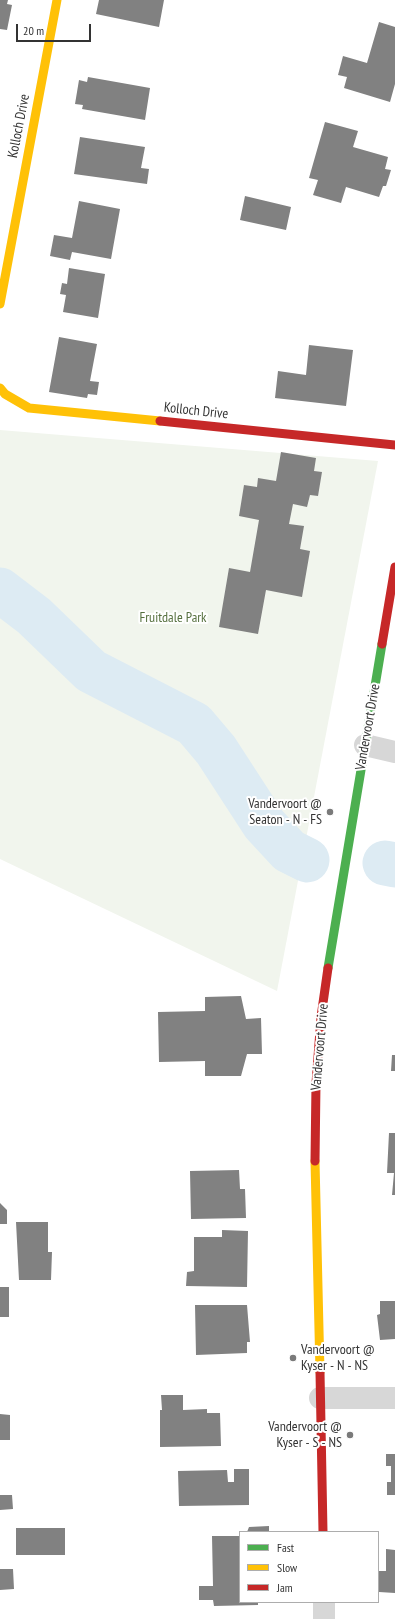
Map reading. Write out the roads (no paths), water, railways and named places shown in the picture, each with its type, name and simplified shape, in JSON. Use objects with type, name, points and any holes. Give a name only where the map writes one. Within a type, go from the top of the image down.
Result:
[{"type":"street","name":"Kolloch Drive","points":[[0,304],[57,0]]},
{"type":"street","name":"Kolloch Drive","points":[[0,388],[6,394],[29,408],[395,445]]},
{"type":"street","name":"Vandervoort Drive","points":[[323,1531],[315,1171],[316,1083],[321,1017],[327,970],[395,567]]},
{"type":"street","points":[[365,745],[395,752]]},
{"type":"street","points":[[320,1398],[395,1398]]},
{"type":"street","points":[[324,1603],[324,1619]]},
{"type":"waterway","points":[[0,590],[34,616],[91,671],[194,724],[216,750],[264,824],[289,851],[307,860]]},
{"type":"waterway","points":[[385,863],[395,865]]},
{"type":"place","name":"Vandervoort @ Seaton - N - FS","points":[[330,812]]},
{"type":"place","name":"Vandervoort @ Kyser - N - NS","points":[[293,1358]]},
{"type":"place","name":"Vandervoort @ Kyser - S - NS","points":[[350,1435]]},
{"type":"park label","name":"Fruitdale Park","points":[[173,618]]}]
